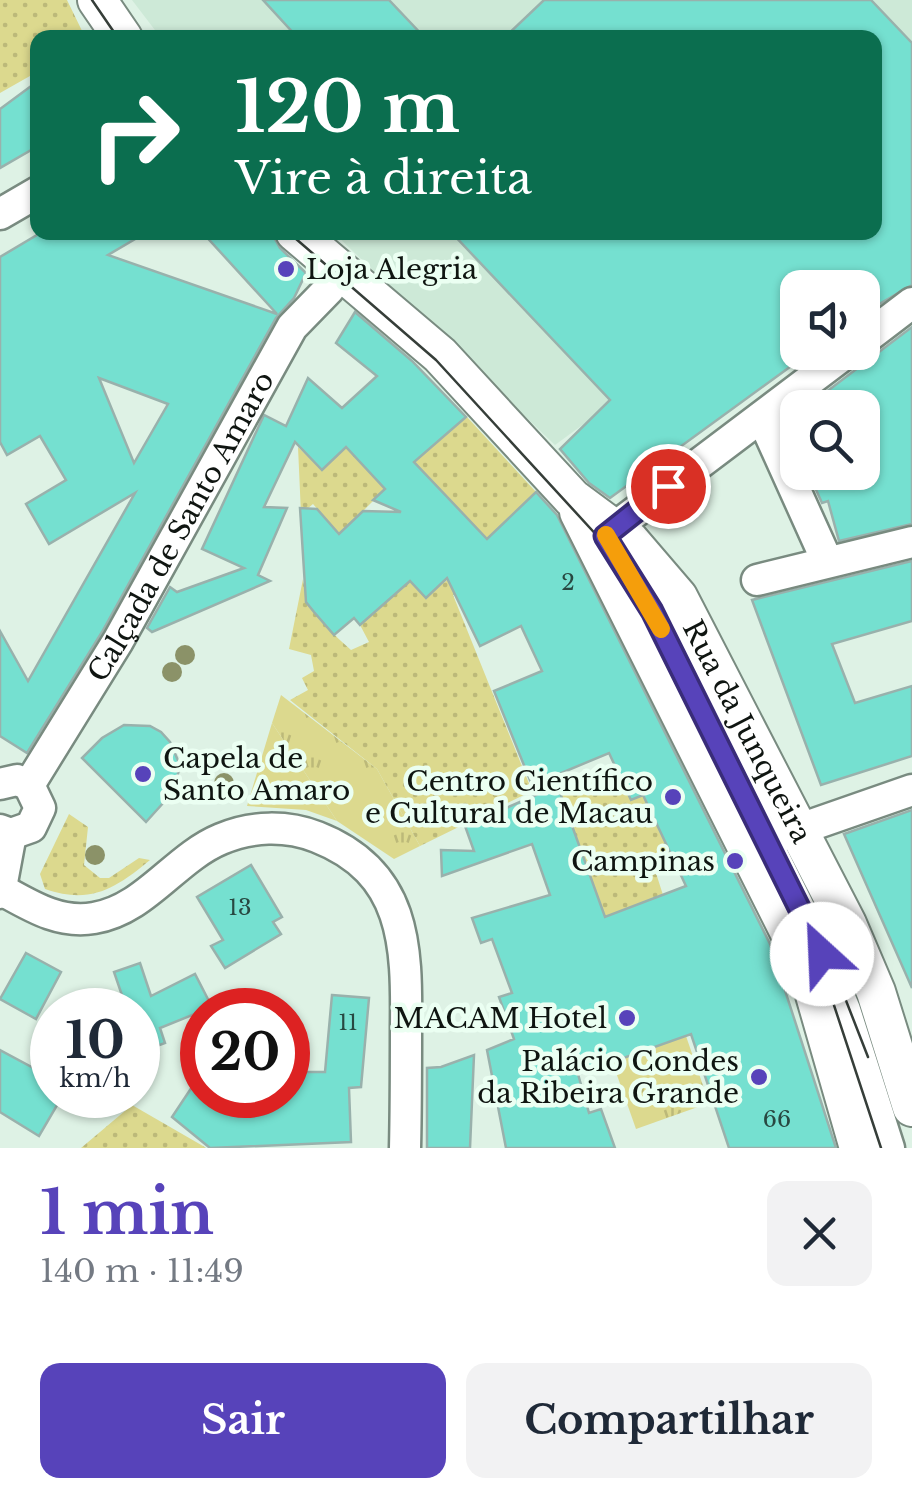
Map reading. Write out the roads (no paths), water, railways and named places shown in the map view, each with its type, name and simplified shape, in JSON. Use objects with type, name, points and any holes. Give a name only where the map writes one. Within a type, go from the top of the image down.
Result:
[{"type":"main road","points":[[96,0],[117,30]]},
{"type":"main road","name":"Rua da Junqueira","points":[[303,240],[440,355],[606,535],[772,839],[869,975],[894,1072],[912,1107]]},
{"type":"main road","name":"Rua da Junqueira","points":[[606,535],[656,567],[678,597],[772,839],[853,1131]]},
{"type":"street","points":[[0,214],[30,197]]},
{"type":"street","name":"Calçada de Santo Amaro","points":[[14,784],[118,640],[292,326],[329,289],[336,271]]},
{"type":"street","points":[[880,328],[912,304]]},
{"type":"street","points":[[606,535],[824,370]]},
{"type":"street","points":[[762,418],[828,561]]},
{"type":"street","points":[[757,580],[912,542]]},
{"type":"street","points":[[14,784],[38,797],[38,819],[31,827],[5,832],[1,891],[56,916],[91,919],[125,908],[218,840],[254,830],[291,830],[346,851],[377,880],[398,917],[406,959],[406,1148]]},
{"type":"street","points":[[772,839],[912,790]]},
{"type":"street","points":[[853,1131],[855,1092],[894,1072]]},
{"type":"street","points":[[889,1148],[894,1072]]},
{"type":"tram line","points":[[92,0],[113,30]]},
{"type":"tram line","points":[[297,240],[436,360],[601,540],[619,567],[827,984],[881,1148]]},
{"type":"tram line","points":[[637,570],[815,921],[868,1057]]},
{"type":"place","name":"Loja Alegria","points":[[286,269]]},
{"type":"place","name":"Capela de Santo Amaro","points":[[143,774]]},
{"type":"place","name":"Centro Científico e Cultural de Macau","points":[[673,797]]},
{"type":"place","name":"Campinas","points":[[735,861]]},
{"type":"place","name":"MACAM Hotel","points":[[627,1018]]},
{"type":"place","name":"Palácio Condes da Ribeira Grande","points":[[759,1077]]}]
